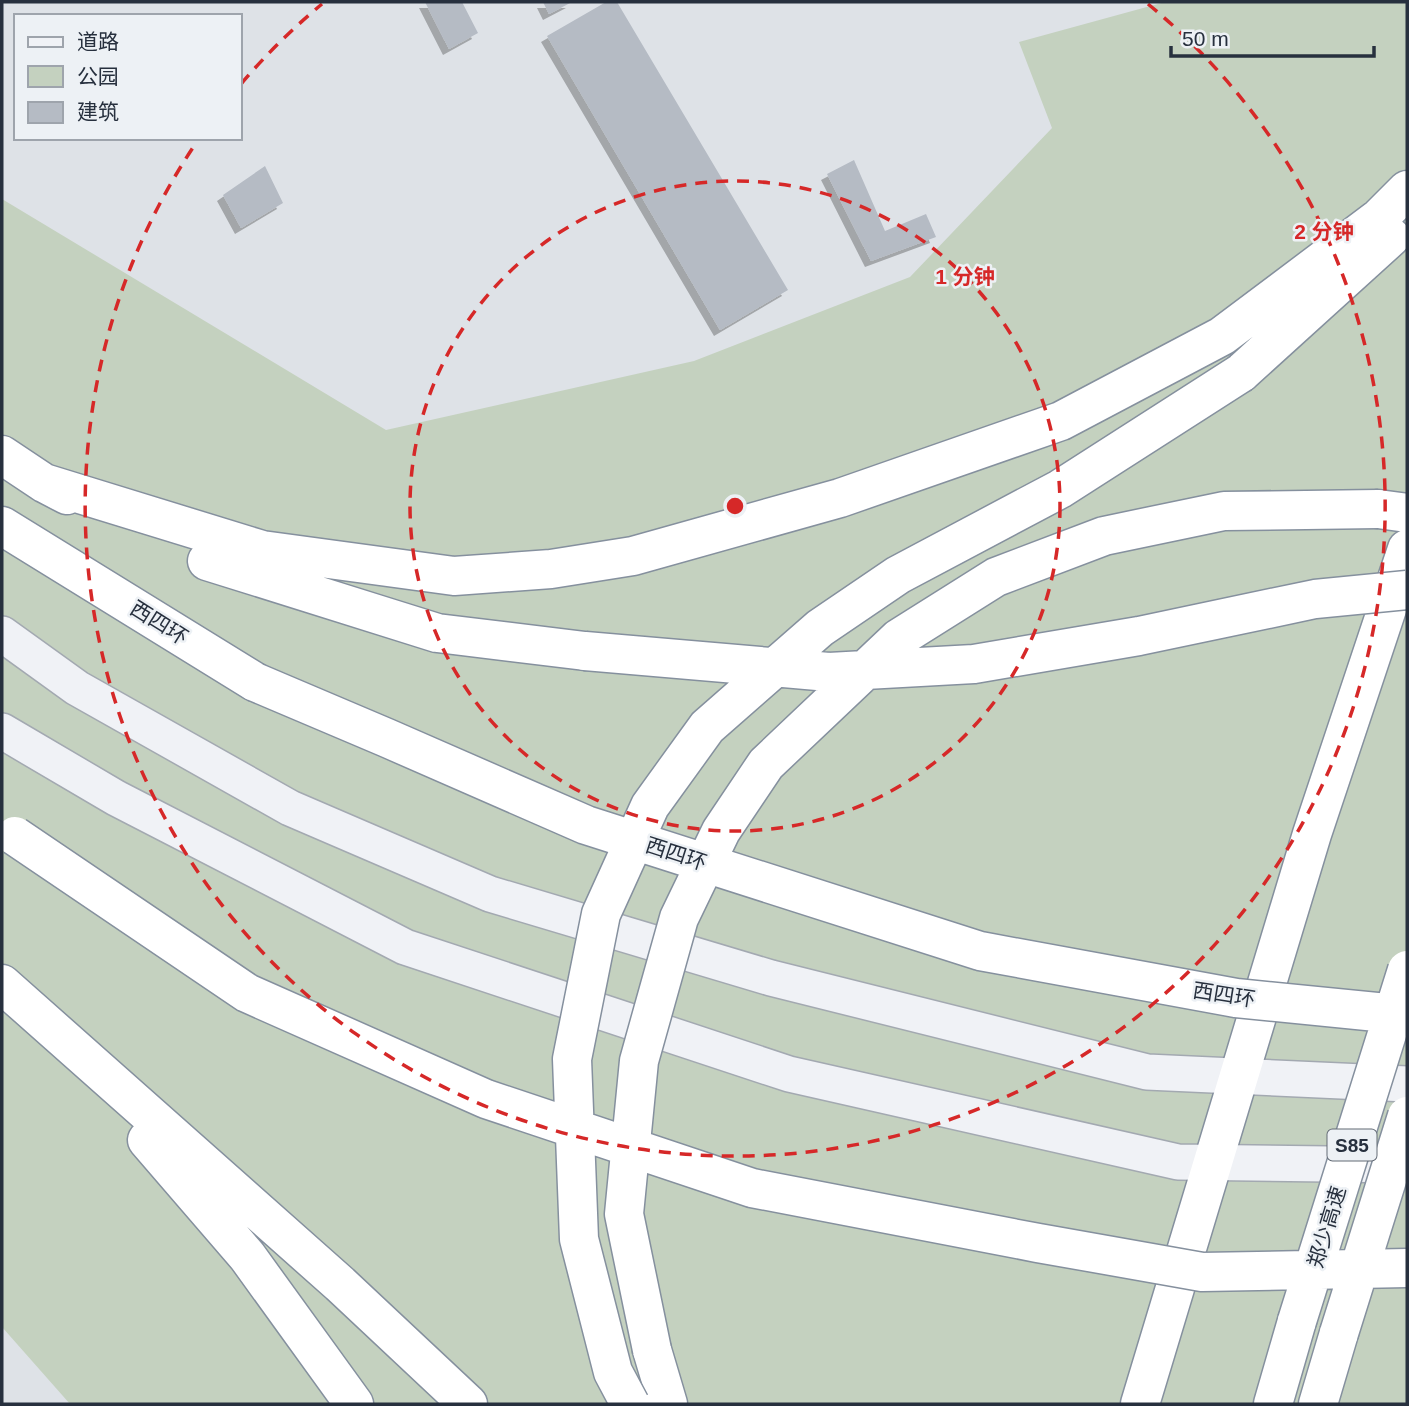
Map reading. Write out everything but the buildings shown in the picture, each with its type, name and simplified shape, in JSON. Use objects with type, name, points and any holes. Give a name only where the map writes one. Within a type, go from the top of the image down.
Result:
[{"type":"highway","points":[[44,483],[262,550],[454,576],[551,569],[633,556],[840,498],[1061,421],[1222,336],[1379,218],[1407,190]]},
{"type":"highway","points":[[629,1404],[613,1372],[579,1239],[572,1059],[601,914],[650,806],[707,727],[820,628],[898,575],[1060,488],[1241,373],[1407,221]]},
{"type":"highway","points":[[2,455],[44,483],[178,552],[438,633],[584,651],[829,672],[974,664],[1139,636],[1315,599],[1407,590]]},
{"type":"highway","points":[[668,1404],[652,1350],[624,1214],[639,1062],[679,918],[721,831],[766,764],[899,638],[996,577],[1104,536],[1224,511],[1378,509],[1407,513]]},
{"type":"highway","name":"西四环","points":[[2,527],[255,682],[586,825],[980,951],[1236,998],[1407,1015]]},
{"type":"highway","points":[[1140,1404],[1312,834],[1407,549]]},
{"type":"highway","points":[[2,827],[247,993],[486,1099],[752,1188],[1202,1272],[1407,1268]]},
{"type":"highway","name":"郑少高速","points":[[1273,1404],[1407,970]]},
{"type":"highway","points":[[2,984],[340,1284],[468,1404]]},
{"type":"highway","points":[[50,1026],[247,1256],[354,1404]]},
{"type":"highway","name":"郑少高速","points":[[1318,1404],[1407,1116]]},
{"type":"street","points":[[2,634],[77,688],[290,808],[490,894],[771,978],[1147,1072],[1407,1084]]},
{"type":"street","points":[[2,731],[116,798],[405,947],[789,1074],[1178,1161],[1407,1165]]},
{"type":"green space","points":[[1165,2],[1407,2],[1407,1404],[70,1404],[2,1327],[2,199],[386,430],[694,361],[910,277],[1052,128],[1019,42]]}]
